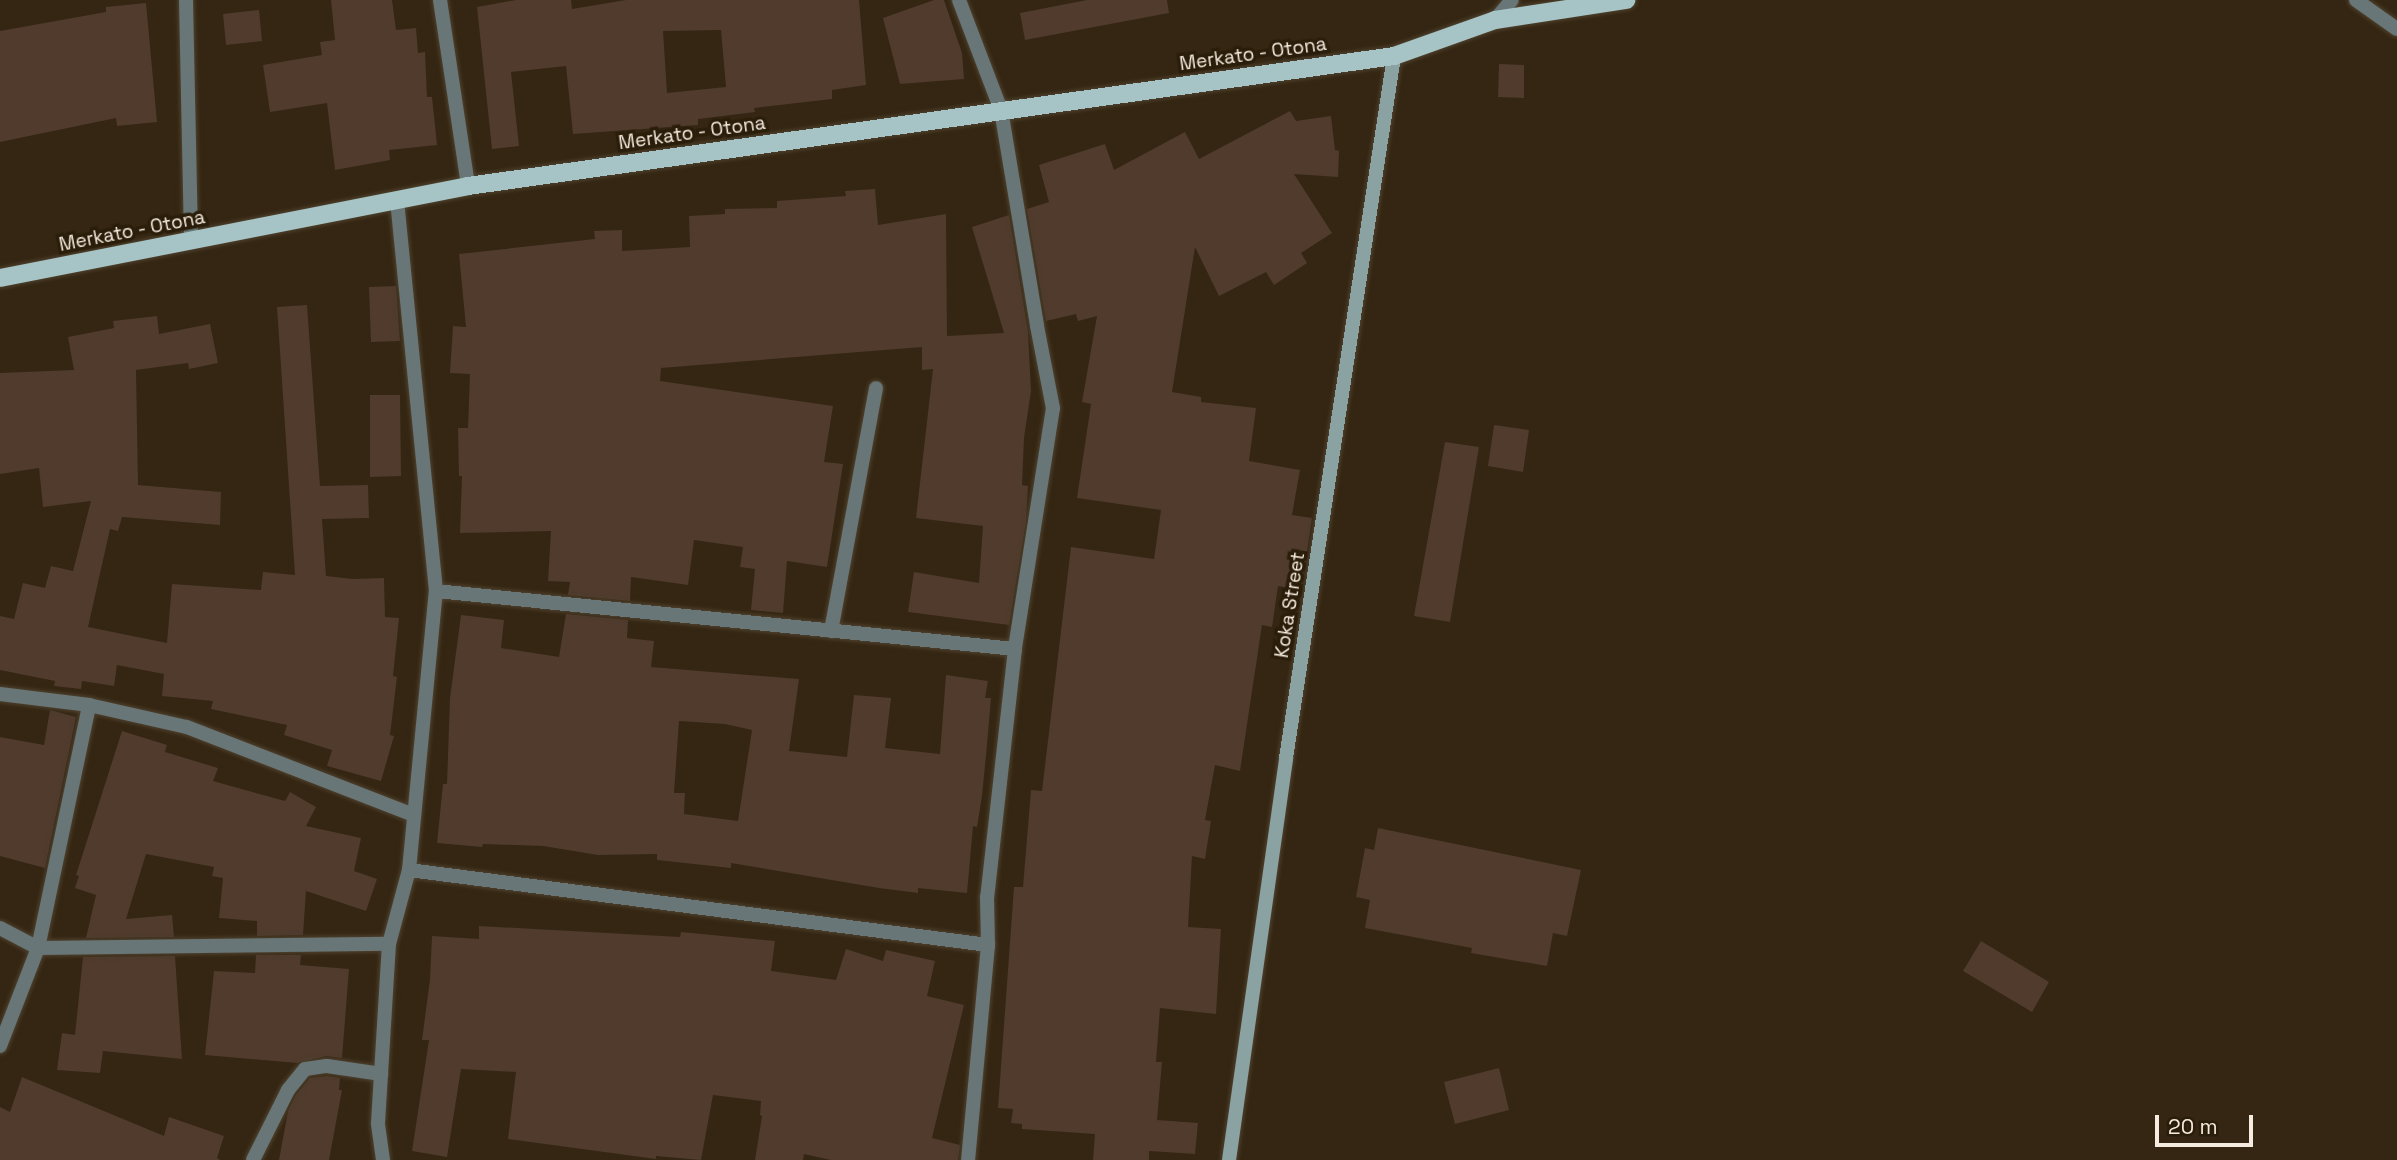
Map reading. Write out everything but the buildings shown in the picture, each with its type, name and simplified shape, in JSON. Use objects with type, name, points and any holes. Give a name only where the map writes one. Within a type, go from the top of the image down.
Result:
[{"type":"main road","name":"Merkato - Otona","points":[[0,278],[468,186],[1394,56],[1495,20],[1626,0]]},
{"type":"main road","name":"Koka Street","points":[[1229,1160],[1286,758],[1394,56]]},
{"type":"street","points":[[186,0],[191,240]]},
{"type":"street","points":[[440,0],[468,186]]},
{"type":"street","points":[[960,0],[1001,110],[1037,326],[1054,408],[1015,649],[987,897],[988,946],[968,1160]]},
{"type":"street","points":[[1495,20],[1512,0]]},
{"type":"street","points":[[2356,0],[2397,29]]},
{"type":"street","points":[[383,1160],[378,1123],[389,944],[409,870],[436,591],[397,200]]},
{"type":"street","points":[[831,631],[876,388]]},
{"type":"street","points":[[436,591],[1015,649]]},
{"type":"street","points":[[0,694],[89,705],[187,727],[414,815]]},
{"type":"street","points":[[0,1046],[38,948],[89,705]]},
{"type":"street","points":[[409,870],[988,946]]},
{"type":"street","points":[[0,928],[38,948],[389,944]]},
{"type":"street","points":[[253,1160],[288,1090],[305,1069],[327,1066],[381,1074]]}]
